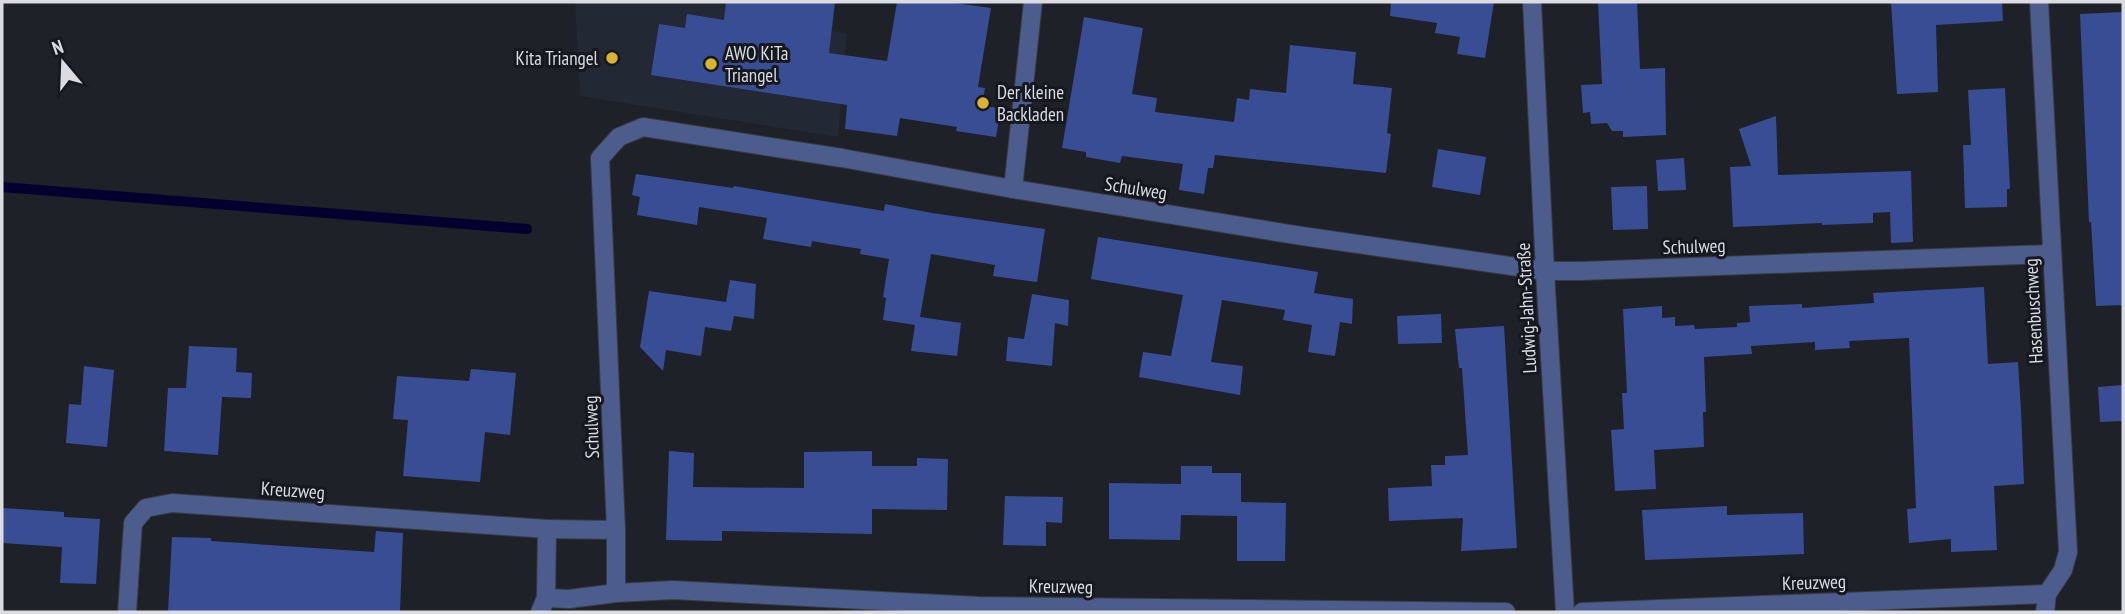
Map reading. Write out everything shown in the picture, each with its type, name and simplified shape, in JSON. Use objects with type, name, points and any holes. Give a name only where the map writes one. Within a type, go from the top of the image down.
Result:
[{"type":"street","points":[[1013,189],[1033,2]]},
{"type":"street","name":"Ludwig-Jahn-Straße","points":[[1532,2],[1565,612]]},
{"type":"street","name":"Hasenbuschweg","points":[[2039,2],[2050,254],[2068,552],[2063,570],[2046,603]]},
{"type":"street","name":"Schulweg","points":[[616,593],[616,530],[600,158],[619,137],[643,127],[1302,236],[1545,271],[2050,254]]},
{"type":"street","name":"Kreuzweg","points":[[127,612],[133,523],[146,508],[159,505],[172,503],[547,529]]},
{"type":"street","points":[[543,605],[547,529],[616,530]]},
{"type":"street","name":"Kreuzweg","points":[[543,605],[569,598],[673,590],[979,609],[1506,612]]},
{"type":"street","name":"Kreuzweg","points":[[1582,612],[2046,603]]},
{"type":"shaded area","name":"AWO KiTa Triangel","points":[[575,2],[800,2],[798,26],[847,33],[838,137],[580,96]]},
{"type":"building","points":[[726,2],[835,2],[829,53],[887,61],[897,2],[948,2],[991,8],[978,87],[985,88],[982,106],[1001,108],[996,137],[956,131],[957,127],[900,118],[897,136],[845,129],[847,105],[651,75],[659,24],[685,28],[687,14],[724,20]]},
{"type":"building","points":[[1391,2],[1494,2],[1485,58],[1457,54],[1460,37],[1435,33],[1437,23],[1390,16]]},
{"type":"building","points":[[1598,2],[1637,2],[1640,69],[1665,68],[1666,135],[1623,137],[1623,131],[1612,131],[1607,123],[1591,124],[1590,112],[1583,113],[1581,85],[1602,84]]},
{"type":"building","points":[[1891,2],[2002,2],[2003,21],[1936,25],[1938,92],[1897,94]]},
{"type":"building","points":[[2123,12],[2123,305],[2096,306],[2089,222],[2080,14]]},
{"type":"building","points":[[1084,17],[1143,28],[1132,94],[1157,98],[1155,112],[1234,122],[1237,98],[1249,100],[1250,89],[1286,93],[1290,45],[1356,52],[1353,84],[1392,88],[1387,133],[1391,134],[1386,173],[1215,155],[1213,168],[1208,168],[1204,194],[1179,190],[1183,164],[1122,156],[1120,163],[1086,157],[1086,152],[1062,148]]},
{"type":"building","points":[[2005,88],[2010,189],[2007,189],[2007,207],[1965,208],[1963,145],[1971,145],[1968,90]]},
{"type":"building","points":[[1776,116],[1778,175],[1911,171],[1913,242],[1891,243],[1890,212],[1873,213],[1873,223],[1733,227],[1730,167],[1751,166],[1739,129]]},
{"type":"building","points":[[1438,149],[1486,157],[1480,195],[1432,187]]},
{"type":"building","points":[[1684,158],[1686,190],[1658,191],[1656,160]]},
{"type":"building","points":[[636,174],[733,188],[734,186],[884,211],[885,204],[1045,229],[1037,282],[993,276],[995,265],[931,254],[920,317],[961,323],[957,356],[911,351],[915,325],[883,320],[886,298],[883,297],[889,259],[860,254],[861,249],[812,241],[811,247],[763,239],[767,218],[699,207],[697,225],[637,215],[640,197],[632,195]]},
{"type":"building","points":[[1647,186],[1648,229],[1613,230],[1611,187]]},
{"type":"building","points":[[1098,237],[1318,272],[1314,293],[1353,299],[1352,324],[1340,322],[1335,356],[1308,352],[1312,325],[1283,320],[1285,310],[1222,300],[1211,362],[1243,366],[1240,395],[1139,377],[1143,352],[1171,356],[1183,295],[1091,279]]},
{"type":"building","points":[[730,280],[756,284],[754,319],[734,316],[731,331],[705,327],[701,356],[666,350],[663,371],[640,347],[649,291],[726,302]]},
{"type":"building","points":[[1984,287],[1988,364],[2018,362],[2021,410],[2024,484],[1994,486],[1997,550],[1951,552],[1951,539],[1909,543],[1907,509],[1916,508],[1909,338],[1849,341],[1850,348],[1815,350],[1815,342],[1751,346],[1752,354],[1704,357],[1704,447],[1654,450],[1656,489],[1615,491],[1611,430],[1624,429],[1622,393],[1627,393],[1623,309],[1662,306],[1662,318],[1675,317],[1675,326],[1694,325],[1695,329],[1737,327],[1737,323],[1750,322],[1749,306],[1802,304],[1802,308],[1874,303],[1873,293]]},
{"type":"building","points":[[1032,294],[1069,300],[1068,326],[1055,323],[1052,366],[1006,361],[1008,337],[1024,339]]},
{"type":"building","points":[[1441,314],[1442,343],[1398,344],[1397,316]]},
{"type":"building","points":[[1504,326],[1517,548],[1461,551],[1463,518],[1389,521],[1388,488],[1432,486],[1431,465],[1445,465],[1445,456],[1468,455],[1462,368],[1459,368],[1455,329]]},
{"type":"building","points":[[189,346],[237,348],[236,372],[252,373],[251,398],[222,397],[218,455],[164,451],[168,388],[186,388]]},
{"type":"building","points":[[84,366],[114,370],[107,447],[66,443],[69,404],[81,405]]},
{"type":"building","points":[[471,369],[516,373],[510,435],[485,432],[480,482],[403,476],[408,420],[393,419],[397,376],[469,381]]},
{"type":"building","points":[[2123,385],[2123,421],[2100,422],[2098,387]]},
{"type":"building","points":[[669,451],[694,453],[693,487],[804,488],[804,452],[872,451],[872,466],[917,466],[917,458],[948,459],[947,510],[872,509],[872,534],[722,531],[722,541],[666,540]]},
{"type":"building","points":[[1181,466],[1212,466],[1212,473],[1241,473],[1241,502],[1286,503],[1285,561],[1237,561],[1237,516],[1181,515],[1180,540],[1109,539],[1109,483],[1181,484]]},
{"type":"building","points":[[1005,496],[1063,497],[1062,523],[1046,522],[1046,546],[1003,545]]},
{"type":"building","points":[[1727,506],[1727,515],[1803,513],[1804,554],[1645,560],[1642,510]]},
{"type":"building","points":[[3,508],[64,512],[64,517],[100,519],[96,584],[60,583],[62,547],[2,543]]},
{"type":"building","points":[[376,531],[403,533],[400,612],[168,612],[172,537],[374,552]]},
{"type":"waterway","points":[[2,187],[527,229]]},
{"type":"place","name":"Kita Triangel","points":[[612,58]]},
{"type":"place","name":"AWO KiTa Triangel","points":[[711,64]]},
{"type":"place","name":"Der kleine Backladen","points":[[983,103]]}]
